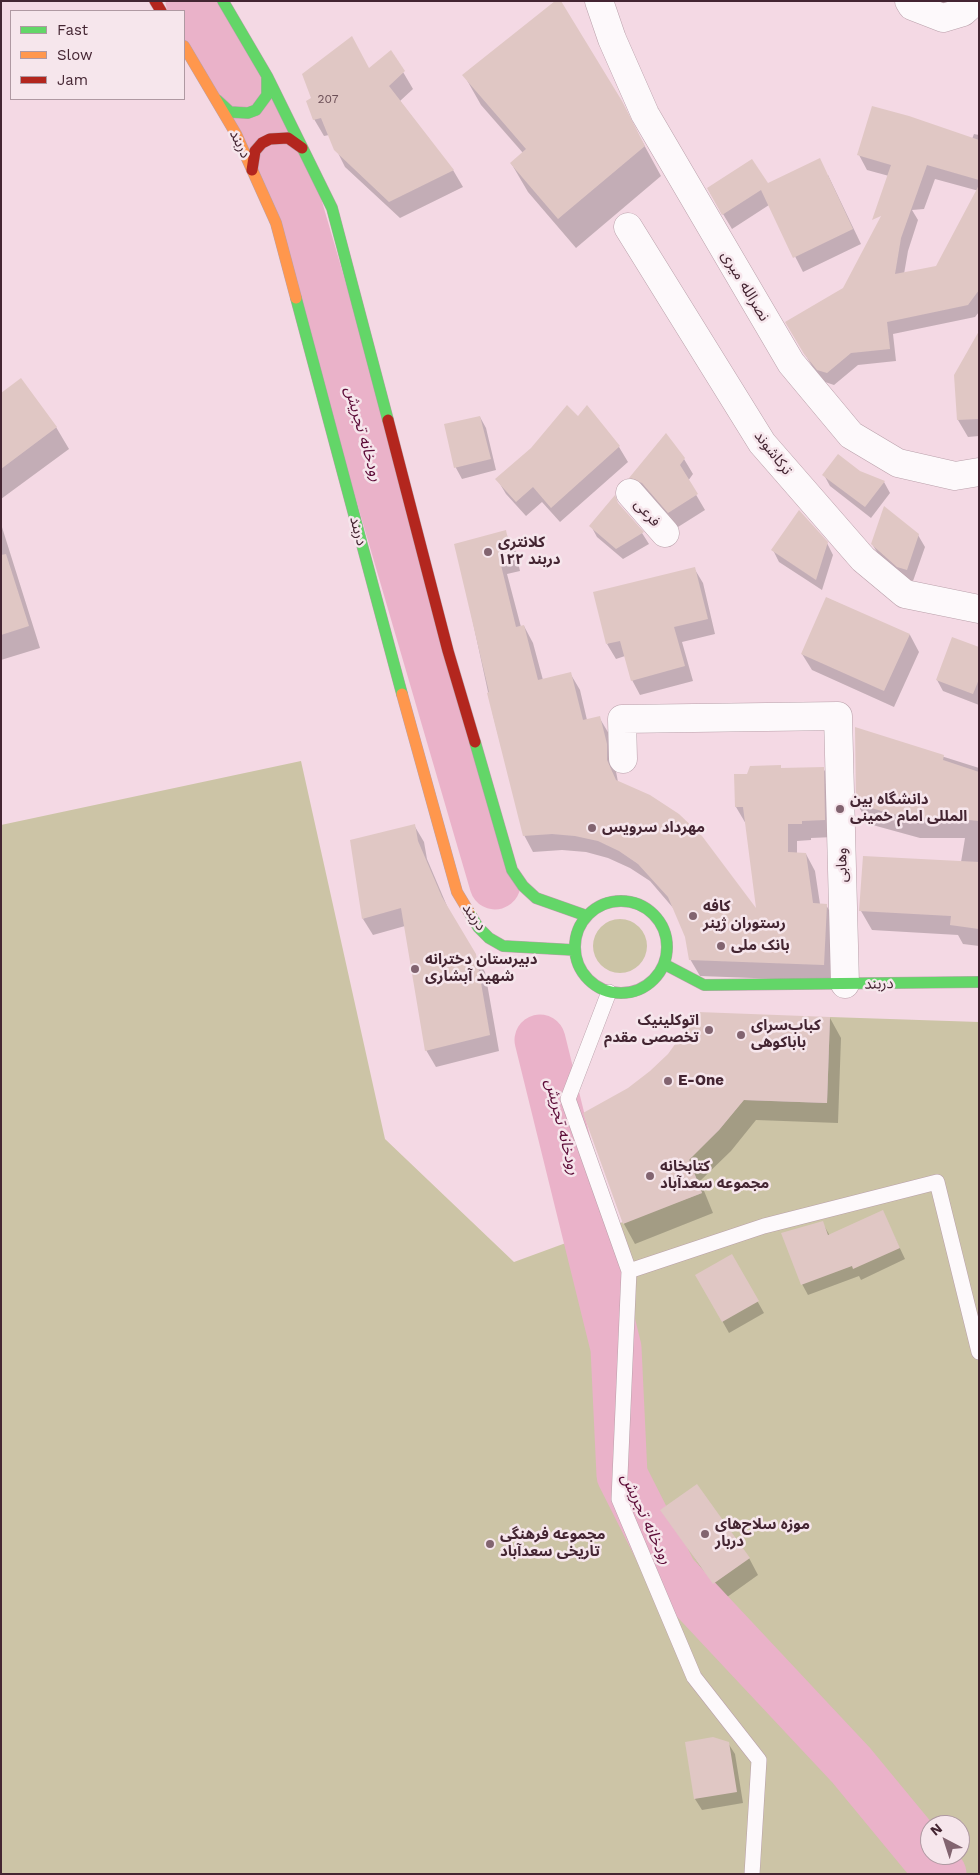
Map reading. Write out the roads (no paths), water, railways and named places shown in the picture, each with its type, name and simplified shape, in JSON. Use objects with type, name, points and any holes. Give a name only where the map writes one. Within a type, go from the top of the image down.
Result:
[{"type":"main road","points":[[222,1],[267,76],[332,208],[448,650],[512,870],[523,886],[536,898],[587,916]]},
{"type":"main road","name":"دربند","points":[[185,48],[217,100],[276,223],[395,671],[457,892],[466,910],[478,927],[489,938],[503,946],[574,950]]},
{"type":"main road","points":[[217,100],[230,112],[248,113],[256,110],[263,103],[267,95],[267,76]]},
{"type":"main road","points":[[252,170],[255,151],[262,143],[270,139],[288,138],[302,148]]},
{"type":"main road","points":[[625,901],[639,904],[656,918],[666,936],[667,951],[664,964],[648,985],[636,991],[609,992],[596,986],[585,977],[578,964],[574,950],[575,938],[587,916],[598,907],[611,902],[625,901]]},
{"type":"main road","name":"دربند","points":[[664,964],[704,985],[979,982]]},
{"type":"street","name":"نصرالله میری","points":[[599,1],[612,39],[645,114],[791,363],[851,435],[898,463],[956,476],[979,472]]},
{"type":"street","points":[[909,1],[912,6],[942,18],[963,12],[975,1]]},
{"type":"street","name":"ترکاشوند","points":[[628,227],[762,443],[863,559],[904,594],[979,609]]},
{"type":"street","name":"فرعی","points":[[630,493],[665,533]]},
{"type":"street","name":"وهابی","points":[[623,759],[622,719],[838,716],[845,984]]},
{"type":"lane","points":[[609,992],[568,1099],[629,1271],[619,1499],[694,1677],[759,1760],[752,1874]]},
{"type":"lane","points":[[629,1271],[764,1226],[937,1182],[979,1352]]},
{"type":"waterway","name":"رودخانه تجریش","points":[[191,1],[254,107],[290,183],[495,884]]},
{"type":"waterway","name":"رودخانه تجریش","points":[[540,1040],[616,1348],[622,1475],[672,1574],[851,1765],[941,1874]]},
{"type":"place","name":"کلانتری ۱۲۲ دربند","points":[[488,552]]},
{"type":"place","name":"دانشگاه بین المللی امام خمینی","points":[[840,809]]},
{"type":"place","name":"مهرداد سرویس","points":[[592,828]]},
{"type":"place","name":"کافه رستوران ژینر","points":[[693,916]]},
{"type":"place","name":"بانک ملی","points":[[721,946]]},
{"type":"place","name":"دبیرستان دخترانه شهید آبشاری","points":[[415,969]]},
{"type":"place","name":"اتوکلینیک تخصصی مقدم","points":[[709,1030]]},
{"type":"place","name":"کباب‌سرای باباکوهی","points":[[741,1035]]},
{"type":"place","name":"E-One","points":[[668,1081]]},
{"type":"place","name":"کتابخانه مجموعه سعدآباد","points":[[650,1176]]},
{"type":"place","name":"موزه سلاح‌های دربار","points":[[705,1534]]},
{"type":"place","name":"مجموعه فرهنگی تاریخی سعدآباد","points":[[490,1544]]}]
